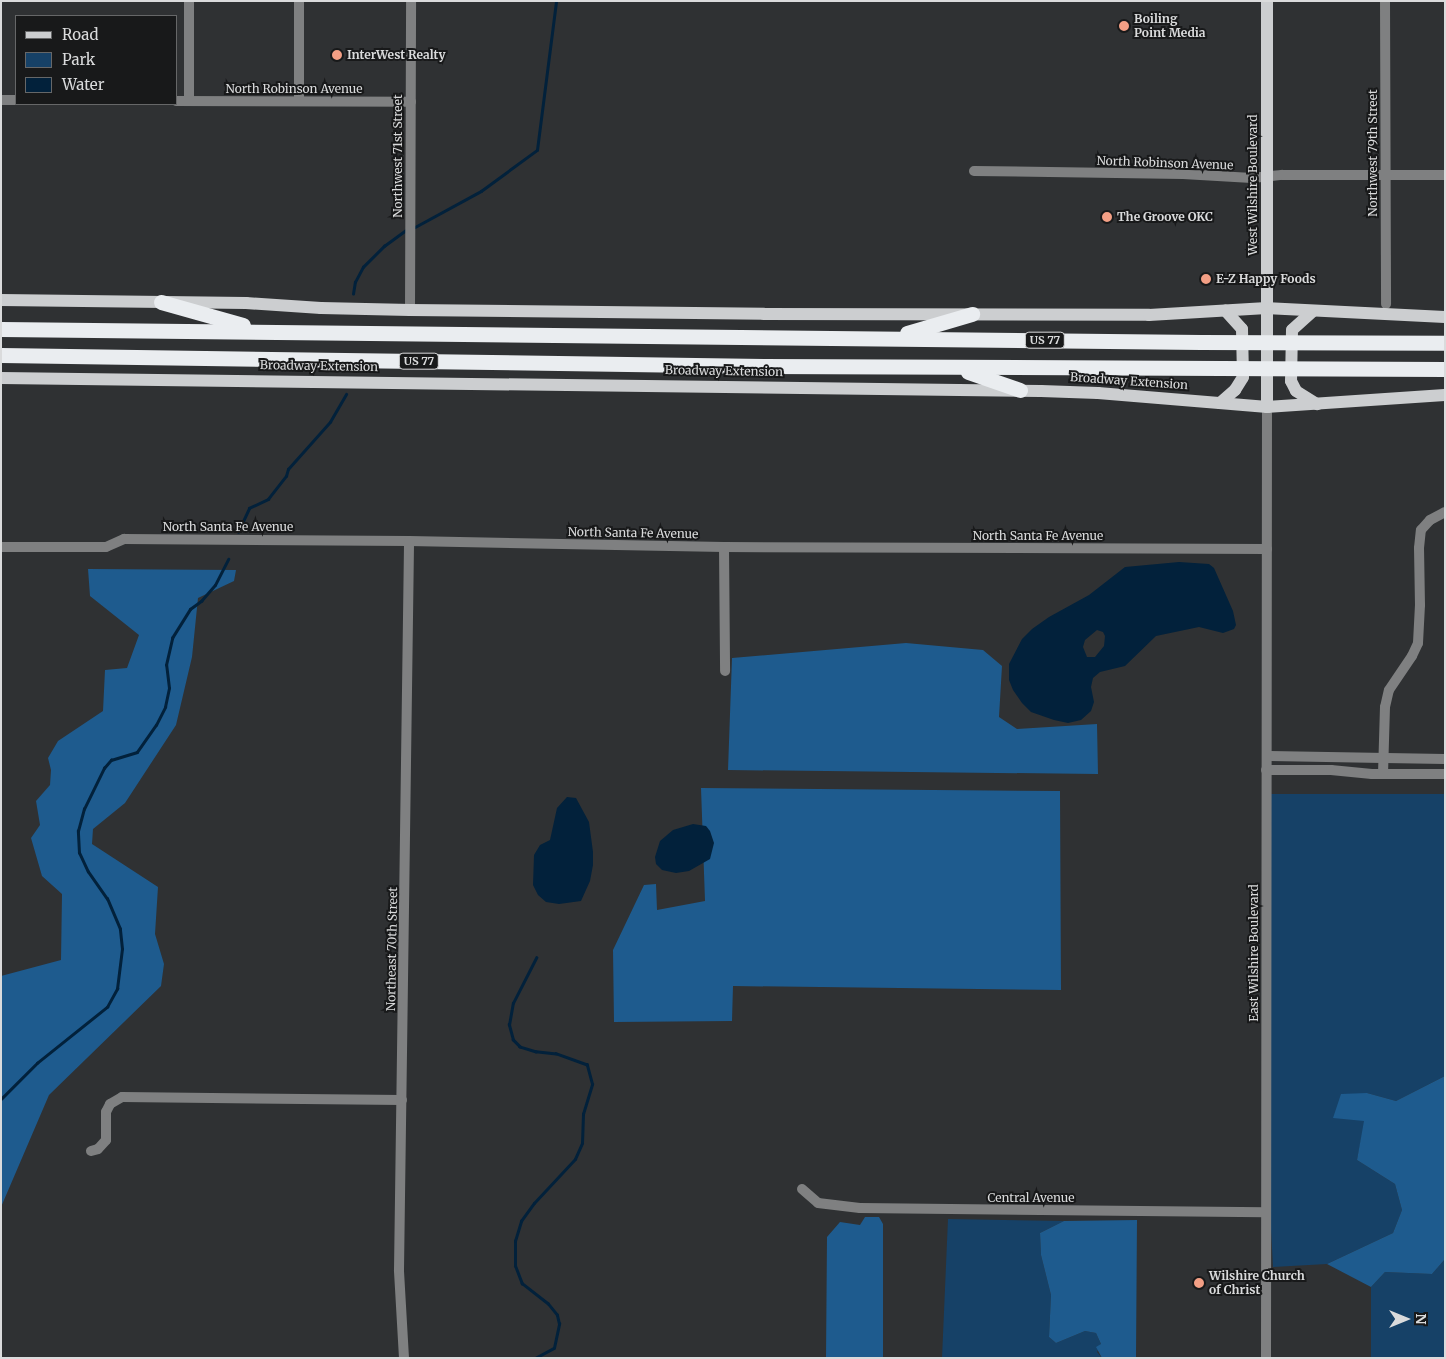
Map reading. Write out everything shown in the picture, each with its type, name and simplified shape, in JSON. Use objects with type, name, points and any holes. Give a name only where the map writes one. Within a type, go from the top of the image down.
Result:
[{"type":"highway","points":[[161,302],[264,331]]},
{"type":"highway","points":[[890,337],[972,314]]},
{"type":"highway","name":"US 77","points":[[1,328],[1201,342],[1445,343]]},
{"type":"highway","name":"Broadway Extension","points":[[1,355],[952,368],[1445,369]]},
{"type":"highway","points":[[952,368],[1020,390]]},
{"type":"main road","name":"West Wilshire Boulevard","points":[[1266,1],[1267,407]]},
{"type":"main road","points":[[1,300],[246,303],[321,308],[410,310],[972,314],[1149,315],[1267,308],[1445,317]]},
{"type":"main road","points":[[1220,403],[1235,390],[1243,377],[1242,329],[1225,310]]},
{"type":"main road","points":[[1313,311],[1292,330],[1291,381],[1296,391],[1317,404]]},
{"type":"main road","name":"Broadway Extension","points":[[1,378],[1020,390],[1098,393],[1267,407],[1445,396]]},
{"type":"street","points":[[189,1],[189,101]]},
{"type":"street","points":[[299,1],[299,102]]},
{"type":"street","name":"Northwest 71st Street","points":[[410,310],[411,1]]},
{"type":"street","name":"Northwest 79th Street","points":[[1385,1],[1386,304]]},
{"type":"street","points":[[1,100],[15,100]]},
{"type":"street","name":"North Robinson Avenue","points":[[178,101],[411,102]]},
{"type":"street","name":"North Robinson Avenue","points":[[974,171],[1183,174],[1252,178],[1267,176],[1445,175]]},
{"type":"street","name":"West Wilshire Boulevard","points":[[1267,407],[1267,549]]},
{"type":"street","points":[[1383,774],[1385,707],[1389,690],[1412,656],[1418,642],[1420,605],[1419,548],[1422,530],[1430,520],[1445,512]]},
{"type":"street","name":"North Santa Fe Avenue","points":[[1,546],[106,548],[124,539],[409,541],[724,548],[1267,549]]},
{"type":"street","name":"Northeast 70th Street","points":[[404,1358],[399,1270],[409,541]]},
{"type":"street","points":[[724,548],[725,671]]},
{"type":"street","name":"East Wilshire Boulevard","points":[[1266,1358],[1267,549]]},
{"type":"street","points":[[1267,756],[1445,759]]},
{"type":"street","points":[[1266,770],[1445,774]]},
{"type":"street","points":[[91,1151],[98,1149],[106,1140],[106,1112],[110,1104],[122,1097],[402,1100]]},
{"type":"street","name":"Central Avenue","points":[[802,1189],[818,1203],[860,1208],[1266,1212]]},
{"type":"green space","points":[[1271,794],[1445,794],[1445,1076],[1396,1101],[1367,1093],[1365,1121],[1357,1160],[1395,1184],[1402,1210],[1393,1233],[1327,1264],[1273,1267],[1270,1211]]},
{"type":"green space","points":[[948,1219],[1064,1221],[1040,1233],[1041,1255],[1051,1295],[1049,1337],[1056,1343],[1085,1331],[1096,1333],[1101,1344],[1097,1352],[1102,1358],[942,1358]]},
{"type":"green space","points":[[1445,1259],[1445,1358],[1371,1358],[1371,1287],[1385,1272],[1432,1274]]},
{"type":"shaded area","points":[[88,569],[236,570],[234,581],[198,598],[192,657],[176,725],[125,803],[93,829],[92,844],[158,887],[155,934],[164,964],[161,986],[49,1095],[1,1207],[1,976],[61,960],[62,894],[42,876],[31,838],[40,825],[36,801],[50,785],[51,770],[48,758],[58,741],[103,711],[105,670],[127,668],[139,635],[90,596]]},
{"type":"shaded area","points":[[906,643],[983,650],[1002,666],[999,717],[1017,729],[1097,724],[1098,774],[728,770],[732,658]]},
{"type":"shaded area","points":[[701,788],[1060,791],[1061,990],[733,986],[732,1021],[614,1022],[613,950],[644,885],[656,884],[657,910],[705,901]]},
{"type":"shaded area","points":[[1445,1076],[1445,1259],[1432,1274],[1385,1272],[1371,1287],[1327,1264],[1393,1233],[1402,1210],[1395,1184],[1357,1160],[1364,1121],[1333,1118],[1341,1094],[1367,1093],[1396,1101]]},
{"type":"shaded area","points":[[865,1217],[879,1217],[883,1224],[883,1358],[826,1358],[827,1237],[840,1222],[860,1225]]},
{"type":"shaded area","points":[[1137,1220],[1136,1358],[1102,1358],[1096,1347],[1101,1344],[1096,1333],[1085,1331],[1056,1343],[1049,1337],[1051,1295],[1041,1255],[1040,1233],[1064,1221]]},
{"type":"water","points":[[1179,562],[1209,564],[1214,568],[1233,611],[1236,625],[1234,629],[1223,633],[1199,627],[1156,636],[1125,666],[1100,672],[1093,678],[1091,687],[1094,702],[1091,711],[1081,720],[1068,723],[1031,712],[1013,690],[1009,680],[1009,664],[1022,639],[1049,617],[1089,595],[1125,567]],"holes":[[[1097,630],[1103,632],[1105,636],[1104,646],[1095,657],[1087,657],[1083,647],[1085,640]]]},
{"type":"water","points":[[567,797],[576,798],[589,822],[593,865],[590,881],[581,901],[559,904],[546,902],[538,895],[533,885],[534,855],[540,845],[550,840],[557,808]]},
{"type":"water","points":[[693,824],[706,826],[710,831],[714,843],[710,859],[689,871],[676,873],[662,870],[656,864],[655,857],[660,841],[673,830]]},
{"type":"waterway","points":[[415,227],[481,191],[537,150],[556,1]]},
{"type":"waterway","points":[[353,294],[355,282],[363,267],[384,246],[406,230]]},
{"type":"waterway","points":[[238,532],[249,508],[268,499],[286,476],[288,469],[330,422],[346,394]]},
{"type":"waterway","points":[[1,1099],[37,1063],[107,1007],[117,989],[122,949],[120,929],[107,899],[88,872],[79,853],[78,831],[84,809],[104,768],[111,760],[137,752],[156,725],[165,707],[169,688],[166,665],[172,638],[190,609],[201,601],[215,585],[228,559]]},
{"type":"waterway","points":[[535,1358],[554,1348],[559,1324],[557,1315],[548,1304],[522,1284],[515,1266],[515,1241],[521,1221],[534,1203],[575,1159],[582,1143],[583,1114],[592,1084],[587,1065],[556,1054],[536,1052],[520,1047],[513,1040],[509,1025],[513,1003],[536,958]]},
{"type":"place","name":"Boiling Point Media","points":[[1124,26]]},
{"type":"place","name":"InterWest Realty","points":[[337,55]]},
{"type":"place","name":"The Groove OKC","points":[[1107,217]]},
{"type":"place","name":"E-Z Happy Foods","points":[[1206,279]]},
{"type":"place","name":"Wilshire Church of Christ","points":[[1199,1283]]}]
